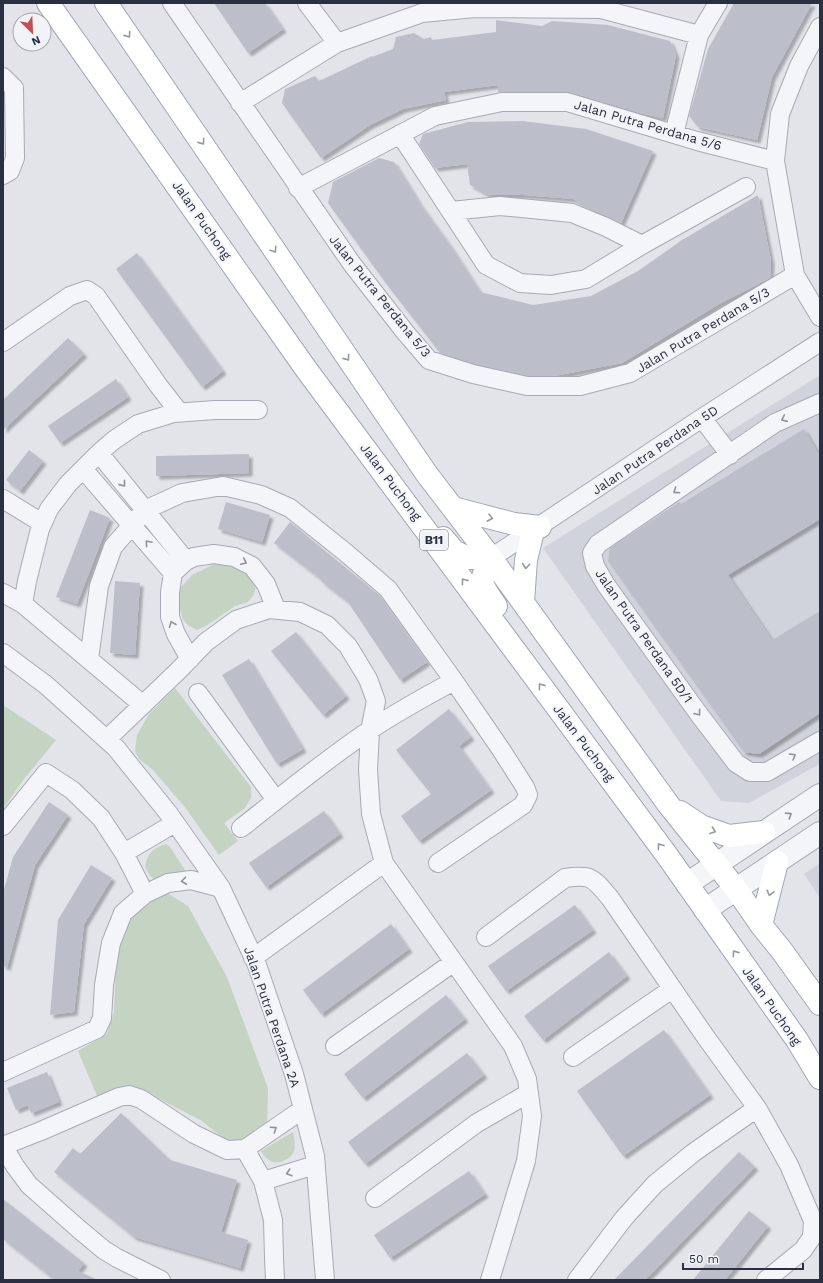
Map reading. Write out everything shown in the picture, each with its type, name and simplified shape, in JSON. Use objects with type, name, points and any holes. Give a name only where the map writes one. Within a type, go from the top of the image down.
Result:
[{"type":"main road","name":"Jalan Puchong","points":[[48,3],[306,369],[666,854],[796,1040],[820,1078]]},
{"type":"main road","name":"B11","points":[[106,3],[426,473],[491,558],[668,804],[736,889],[820,1004]]},
{"type":"main road","points":[[405,501],[419,509],[454,551],[468,558],[491,558],[482,578],[483,587],[518,640],[521,658]]},
{"type":"main road","points":[[453,508],[537,529],[526,560],[523,602]]},
{"type":"main road","points":[[668,804],[701,826],[729,836],[764,832]]},
{"type":"main road","points":[[761,925],[777,862]]},
{"type":"street","name":"Jalan Putra Perdana 5/3","points":[[172,3],[298,188],[352,264],[405,332],[429,360],[472,374],[527,386],[580,386],[630,373],[795,275]]},
{"type":"street","points":[[307,3],[337,44]]},
{"type":"street","points":[[674,134],[699,35],[718,3]]},
{"type":"street","points":[[240,103],[337,44],[422,13],[434,7],[475,8],[602,6],[699,35]]},
{"type":"street","points":[[820,27],[799,66],[780,114],[775,161],[795,275],[820,317]]},
{"type":"street","points":[[3,77],[14,88],[15,158],[10,171],[3,175]]},
{"type":"street","name":"Jalan Putra Perdana 5/6","points":[[298,188],[435,116],[502,102],[567,102],[674,134],[775,161]]},
{"type":"street","points":[[400,134],[486,265],[520,283],[551,285],[586,279],[642,245],[746,186]]},
{"type":"street","points":[[451,211],[500,206],[572,213],[606,227],[642,245]]},
{"type":"street","points":[[3,342],[70,296],[87,290],[96,296],[158,385],[179,412]]},
{"type":"street","name":"Jalan Putra Perdana 5D","points":[[491,558],[537,529],[702,418],[820,342]]},
{"type":"street","name":"Jalan Putra Perdana 5D/1","points":[[820,403],[775,423],[598,544],[592,553],[595,566],[606,585],[698,713],[736,762],[750,772],[766,772],[820,740]]},
{"type":"street","points":[[23,604],[40,528],[49,509],[68,484],[114,440],[138,424],[174,413],[215,410],[258,410]]},
{"type":"street","points":[[702,418],[730,454]]},
{"type":"street","points":[[99,453],[145,510],[180,567]]},
{"type":"street","points":[[83,469],[132,525],[180,567]]},
{"type":"street","points":[[89,659],[99,586],[113,547],[145,510],[182,493],[223,486],[261,495],[290,508],[388,589],[454,681],[525,787],[528,795],[523,805],[438,863]]},
{"type":"street","points":[[3,499],[42,523]]},
{"type":"street","points":[[190,659],[176,634],[170,617],[170,592],[180,567],[194,556],[214,554],[234,557],[252,566],[266,584],[276,609]]},
{"type":"street","points":[[3,593],[23,604],[143,704]]},
{"type":"street","points":[[107,739],[206,642],[236,620],[269,609],[300,612],[327,625],[348,646],[368,679],[376,701],[370,731],[368,770],[371,814],[384,863],[513,1046],[527,1079],[532,1116],[526,1161],[490,1280]]},
{"type":"street","name":"Jalan Putra Perdana 2A","points":[[3,653],[46,685],[116,748],[176,823],[222,888],[257,965],[294,1074],[315,1156],[325,1280]]},
{"type":"street","points":[[241,828],[276,800],[370,731],[410,705],[454,681]]},
{"type":"street","points":[[198,693],[276,800]]},
{"type":"street","points":[[3,826],[46,772],[72,790],[101,818],[124,853],[145,894]]},
{"type":"street","points":[[687,884],[820,795]]},
{"type":"street","points":[[124,853],[176,823]]},
{"type":"street","points":[[705,910],[820,833]]},
{"type":"street","points":[[253,958],[384,863]]},
{"type":"street","points":[[486,937],[565,878],[579,876],[594,880],[610,898],[672,989],[757,1108],[788,1165],[813,1221],[812,1237],[803,1250],[766,1280]]},
{"type":"street","points":[[3,1072],[97,1029],[102,1018],[104,985],[111,943],[123,913],[145,894],[168,883],[191,880],[222,888]]},
{"type":"street","points":[[335,1046],[454,962]]},
{"type":"street","points":[[573,1057],[672,989]]},
{"type":"street","points":[[374,1198],[477,1123],[529,1093]]},
{"type":"street","points":[[161,1280],[104,1250],[80,1230],[29,1185],[3,1146],[119,1097],[129,1096],[141,1099],[194,1134],[227,1150],[245,1149],[303,1109]]},
{"type":"street","points":[[577,1280],[624,1218],[655,1184],[693,1153],[757,1108]]},
{"type":"street","points":[[245,1149],[263,1181],[273,1220],[275,1280]]},
{"type":"street","points":[[263,1181],[316,1165]]},
{"type":"shaded area","points":[[820,375],[820,764],[749,803],[721,801],[543,548]]},
{"type":"shaded area","points":[[820,863],[820,898],[804,874]]},
{"type":"green space","points":[[214,564],[233,566],[250,577],[256,585],[254,594],[248,602],[235,606],[206,626],[197,630],[189,626],[183,620],[179,605],[180,588],[192,575]]},
{"type":"green space","points":[[175,688],[251,787],[251,798],[245,808],[224,823],[238,841],[219,855],[184,806],[152,769],[139,759],[135,751],[137,735],[149,714]]},
{"type":"green space","points":[[3,705],[56,740],[21,783],[3,809]]},
{"type":"green space","points":[[166,844],[170,847],[185,870],[184,873],[154,879],[145,867],[147,858],[151,852]]},
{"type":"green space","points":[[167,893],[188,906],[227,977],[268,1088],[267,1130],[238,1141],[224,1139],[202,1121],[144,1091],[119,1088],[97,1096],[78,1051],[107,1034],[114,1012],[116,961],[125,931],[135,911],[146,902]]},
{"type":"green space","points":[[293,1132],[295,1149],[290,1157],[281,1162],[274,1162],[265,1157],[261,1151]]},
{"type":"building","points":[[214,3],[265,3],[283,29],[248,53]]},
{"type":"building","points":[[734,3],[812,3],[772,77],[757,140],[698,127],[689,116],[708,49]]},
{"type":"building","points":[[496,20],[542,26],[552,21],[608,25],[670,41],[676,55],[663,118],[640,113],[570,92],[498,92],[498,85],[444,92],[446,100],[403,109],[370,125],[321,158],[282,103],[285,89],[315,76],[319,81],[372,56],[393,49],[396,37],[414,33],[424,39],[431,37],[432,40],[496,32]]},
{"type":"building","points":[[523,121],[586,129],[653,151],[621,223],[573,199],[524,195],[489,195],[470,185],[467,164],[435,168],[419,144],[423,134],[468,122]]},
{"type":"building","points":[[379,158],[394,162],[420,204],[451,247],[480,292],[533,305],[591,296],[638,271],[682,240],[758,195],[771,261],[770,278],[719,304],[622,363],[554,376],[528,376],[476,364],[440,353],[388,286],[328,203],[333,182]]},
{"type":"building","points":[[137,253],[223,371],[202,387],[116,269]]},
{"type":"building","points":[[68,338],[84,354],[3,430],[3,400]]},
{"type":"building","points":[[116,379],[128,397],[60,443],[48,426]]},
{"type":"building","points":[[804,429],[820,456],[820,519],[728,575],[772,640],[820,611],[820,713],[759,754],[744,752],[608,561],[610,548],[679,502],[681,504]]},
{"type":"building","points":[[29,450],[43,461],[20,491],[6,480]]},
{"type":"building","points":[[249,454],[249,473],[156,476],[156,456]]},
{"type":"building","points":[[226,502],[270,515],[262,542],[218,529]]},
{"type":"building","points":[[90,510],[110,518],[77,604],[56,597]]},
{"type":"building","points":[[290,522],[380,596],[427,662],[400,680],[348,602],[274,543]]},
{"type":"building","points":[[115,581],[140,583],[135,655],[110,653]]},
{"type":"building","points":[[296,632],[346,696],[323,715],[271,651]]},
{"type":"building","points":[[249,659],[303,749],[277,764],[222,675]]},
{"type":"building","points":[[449,709],[471,737],[459,746],[491,790],[419,841],[401,816],[431,794],[396,750]]},
{"type":"building","points":[[49,802],[68,815],[35,865],[7,967],[3,966],[3,893],[13,857]]},
{"type":"building","points":[[324,811],[340,834],[266,887],[249,863]]},
{"type":"building","points":[[91,865],[112,878],[84,924],[74,1012],[50,1015],[58,920]]},
{"type":"building","points":[[575,905],[593,930],[506,991],[488,966]]},
{"type":"building","points":[[391,924],[409,949],[321,1014],[303,990]]},
{"type":"building","points":[[609,952],[627,976],[543,1040],[524,1016]]},
{"type":"building","points":[[446,995],[465,1019],[363,1098],[344,1074]]},
{"type":"building","points":[[664,1030],[710,1095],[623,1156],[577,1091]]},
{"type":"building","points":[[467,1053],[484,1075],[365,1164],[348,1142]]},
{"type":"building","points":[[47,1072],[59,1102],[31,1113],[28,1105],[16,1110],[7,1088]]},
{"type":"building","points":[[121,1113],[170,1160],[237,1180],[221,1232],[248,1240],[240,1268],[134,1237],[54,1172],[73,1148],[80,1154]]},
{"type":"building","points":[[739,1152],[755,1167],[645,1280],[614,1280]]},
{"type":"building","points":[[469,1171],[485,1194],[390,1258],[374,1235]]},
{"type":"building","points":[[3,1199],[84,1263],[78,1271],[98,1280],[55,1280],[3,1239]]},
{"type":"building","points":[[749,1211],[768,1226],[725,1280],[693,1280]]}]
